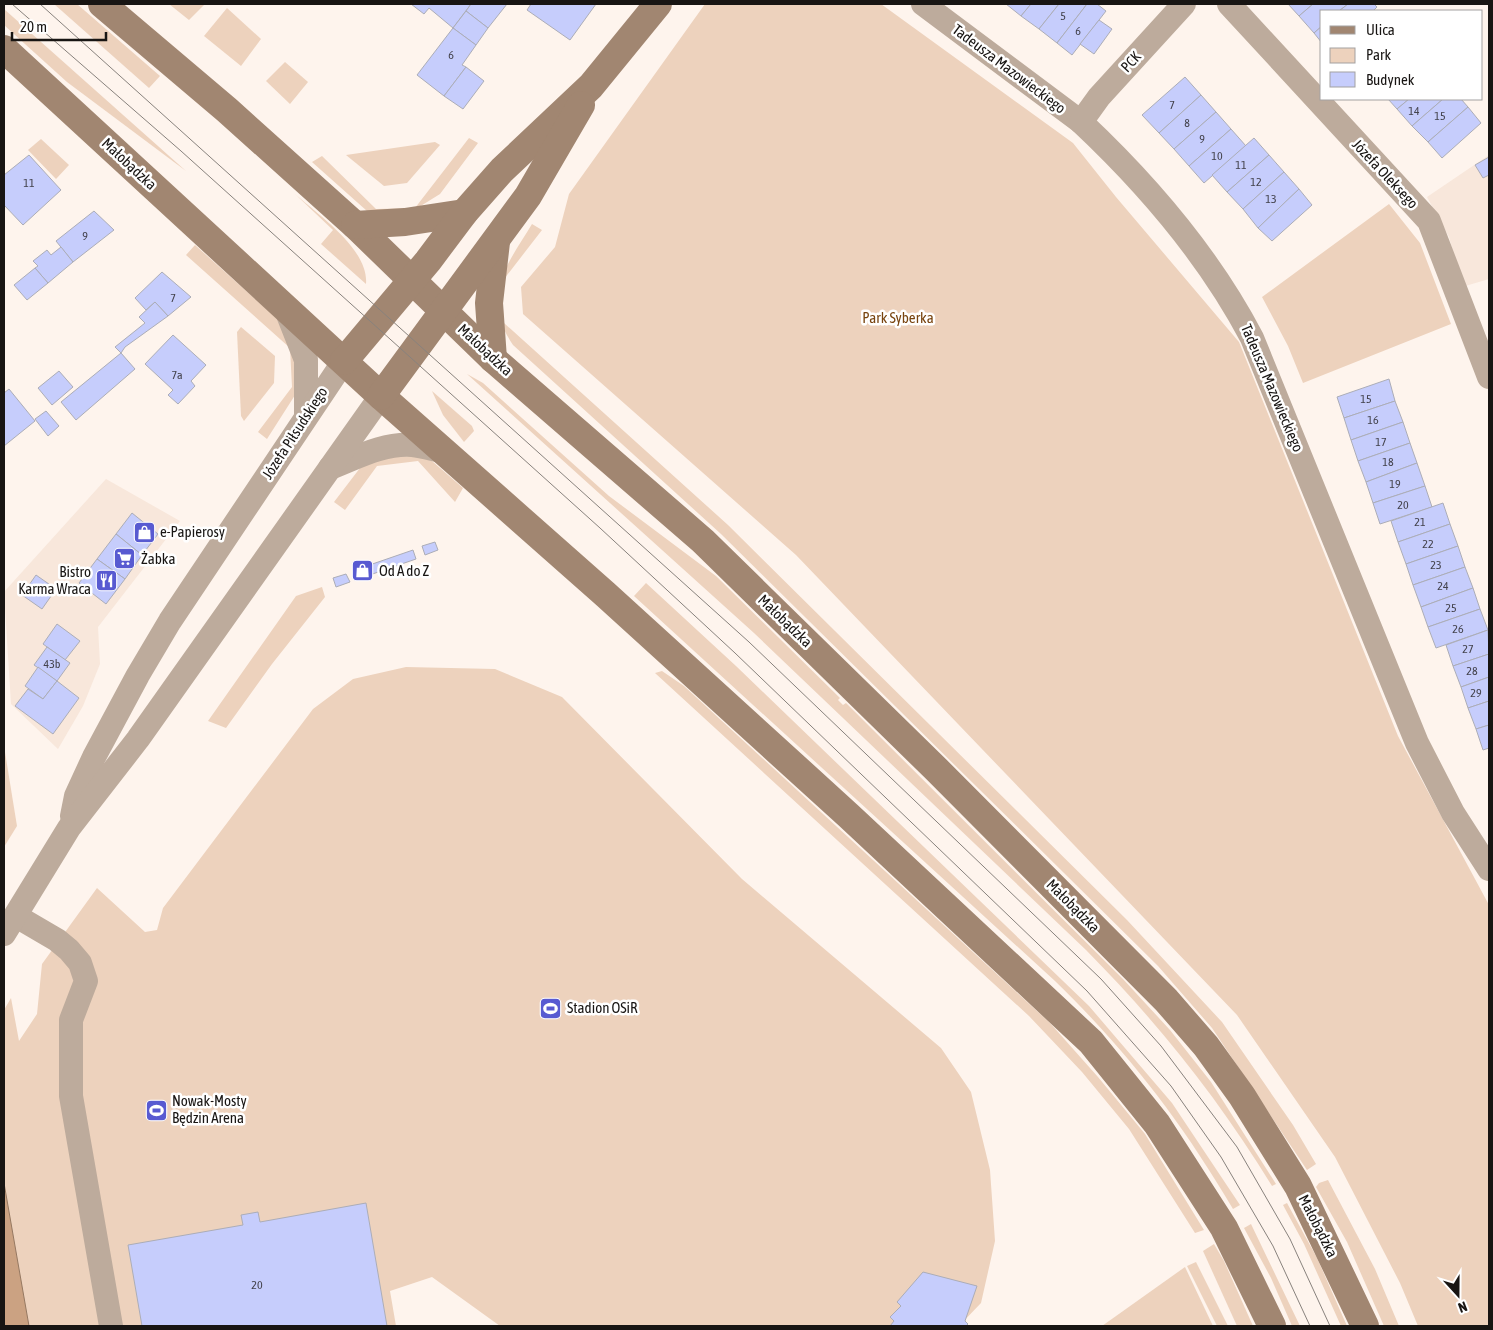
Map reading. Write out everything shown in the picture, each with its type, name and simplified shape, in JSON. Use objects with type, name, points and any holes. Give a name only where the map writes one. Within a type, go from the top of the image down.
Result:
[{"type":"street","name":"Małobądzka","points":[[102,4],[227,110],[355,225],[493,360],[703,541],[936,769],[1166,1000],[1206,1046],[1242,1096],[1298,1186],[1365,1326]]},
{"type":"street","name":"Józefa Piłsudskiego","points":[[69,828],[76,796],[94,757],[138,675],[170,621],[306,415],[344,361],[412,280],[464,213],[502,170],[591,86],[658,4]]},
{"type":"street","name":"Tadeusza Mazowieckiego","points":[[923,4],[1081,122],[1138,179],[1183,231],[1240,314],[1252,338],[1417,742],[1452,813],[1489,869]]},
{"type":"street","name":"PCK","points":[[1081,122],[1098,97],[1184,4]]},
{"type":"street","name":"Józefa Oleksego","points":[[1229,4],[1429,221],[1489,377]]},
{"type":"street","name":"Małobądzka","points":[[4,49],[381,396],[446,452],[856,822],[1091,1042],[1157,1124],[1224,1228],[1272,1326]]},
{"type":"street","name":"Józefa Piłsudskiego","points":[[10,925],[69,828],[143,731],[442,311],[496,241],[552,158],[591,86]]},
{"type":"street","points":[[355,225],[406,222],[464,213]]},
{"type":"street","points":[[493,360],[489,303],[496,241]]},
{"type":"street","points":[[285,306],[306,360],[306,415]]},
{"type":"street","points":[[330,468],[384,448],[401,445],[446,452]]},
{"type":"street","points":[[10,925],[57,940],[70,950],[80,963],[86,981],[71,1020],[71,1096],[111,1326]]},
{"type":"shaded area","points":[[1489,155],[1489,279],[1462,287],[1449,237],[1427,197]]},
{"type":"shaded area","points":[[106,479],[180,521],[98,627],[100,664],[83,706],[58,749],[11,704],[4,592]]},
{"type":"shaded area","points":[[4,1183],[29,1326],[4,1326]]},
{"type":"green space","points":[[54,4],[77,4],[160,76],[149,88]]},
{"type":"green space","points":[[169,4],[205,4],[189,20]]},
{"type":"green space","name":"Park Syberka","points":[[705,4],[881,4],[1073,143],[1116,197],[1239,342],[1398,736],[1489,905],[1489,1326],[1418,1326],[1400,1283],[1335,1157],[1237,1015],[796,555],[523,314],[521,287],[555,247],[569,194]]},
{"type":"green space","points":[[227,8],[261,39],[241,66],[204,36]]},
{"type":"green space","points":[[4,9],[186,171],[67,82],[4,25]]},
{"type":"green space","points":[[285,62],[308,82],[290,104],[266,81]]},
{"type":"green space","points":[[469,138],[478,143],[440,194],[411,212],[367,211],[312,162],[322,156],[376,209],[415,208]]},
{"type":"green space","points":[[41,139],[69,165],[56,179],[28,150]]},
{"type":"green space","points":[[435,142],[440,145],[407,183],[384,186],[346,155]]},
{"type":"green space","points":[[294,193],[351,245],[365,271],[366,284],[321,244],[333,230]]},
{"type":"green space","points":[[1389,204],[1420,243],[1451,324],[1303,383],[1288,346],[1262,297]]},
{"type":"green space","points":[[532,224],[542,230],[501,283],[504,323],[728,525],[1127,920],[1222,1022],[1293,1125],[1316,1164],[1307,1170],[1212,1028],[1158,966],[721,534],[513,345],[503,327],[498,311],[500,282],[513,254]]},
{"type":"green space","points":[[195,245],[289,331],[296,349],[297,392],[267,439],[258,432],[292,387],[290,348],[186,255]]},
{"type":"green space","points":[[241,327],[275,356],[274,383],[244,421],[241,416],[237,332]]},
{"type":"green space","points":[[467,374],[483,383],[609,496],[716,576],[840,698],[838,700],[843,705],[846,703],[1123,979],[1170,1030],[1211,1082],[1276,1184],[1272,1186],[1209,1092],[1163,1034],[1086,950],[754,633]]},
{"type":"green space","points":[[432,391],[472,426],[474,431],[464,442],[443,415]]},
{"type":"green space","points":[[416,456],[432,461],[463,488],[455,502],[418,461],[377,466],[345,510],[334,502],[360,468],[384,457]]},
{"type":"green space","points":[[646,583],[736,666],[1089,1006],[1172,1103],[1240,1205],[1233,1209],[1194,1146],[1152,1089],[1082,1008],[1055,981],[634,596]]},
{"type":"green space","points":[[322,587],[325,597],[272,664],[226,728],[208,721],[296,596]]},
{"type":"green space","name":"Stadion OSiR","points":[[406,667],[495,669],[562,697],[742,879],[941,1048],[971,1092],[990,1170],[995,1241],[981,1303],[959,1326],[500,1326],[432,1277],[390,1291],[396,1326],[4,1326],[4,1010],[11,998],[19,1041],[37,1014],[42,964],[97,888],[145,932],[157,930],[163,908],[313,709],[353,679]]},
{"type":"green space","points":[[662,671],[684,686],[1050,1023],[1145,1134],[1204,1230],[1195,1233],[1129,1129],[1082,1072],[1029,1016],[655,673]]},
{"type":"green space","points":[[4,746],[17,826],[4,847]]},
{"type":"green space","points":[[1328,1180],[1375,1269],[1399,1326],[1384,1326],[1347,1242],[1316,1187],[1319,1183]]},
{"type":"green space","points":[[1287,1203],[1317,1258],[1347,1326],[1341,1326],[1304,1244],[1283,1205]]},
{"type":"green space","points":[[1251,1224],[1300,1326],[1292,1326],[1271,1278],[1244,1228]]},
{"type":"green space","points":[[1214,1244],[1224,1261],[1253,1326],[1237,1326],[1203,1251]]},
{"type":"green space","points":[[1196,1262],[1228,1326],[1217,1326],[1187,1266]]},
{"type":"green space","points":[[1185,1267],[1213,1326],[1102,1326]]},
{"type":"building","points":[[411,4],[471,4],[453,28],[429,8],[424,14]]},
{"type":"building","points":[[471,4],[507,4],[488,28],[466,11]]},
{"type":"building","points":[[531,4],[596,4],[570,40],[527,10]]},
{"type":"building","points":[[1006,4],[1031,4],[1021,16]]},
{"type":"building","points":[[1031,4],[1059,4],[1039,29],[1021,16]]},
{"type":"building","points":[[1059,4],[1087,4],[1057,43],[1039,29]]},
{"type":"building","points":[[1087,4],[1097,4],[1106,11],[1072,55],[1057,43]]},
{"type":"building","points":[[1288,4],[1313,4],[1299,16]]},
{"type":"building","points":[[1313,4],[1348,4],[1340,10],[1320,10],[1320,28],[1314,33],[1299,16]]},
{"type":"building","points":[[1348,4],[1374,4],[1377,7],[1374,10],[1340,10]]},
{"type":"building","points":[[466,11],[488,28],[476,45],[453,28]]},
{"type":"building","points":[[1099,20],[1112,29],[1094,54],[1080,44]]},
{"type":"building","points":[[453,28],[476,45],[462,65],[466,67],[444,96],[417,75]]},
{"type":"building","points":[[1320,28],[1320,40],[1314,33]]},
{"type":"building","points":[[466,67],[484,81],[463,109],[444,96]]},
{"type":"building","points":[[1185,77],[1201,95],[1159,133],[1142,115]]},
{"type":"building","points":[[1201,95],[1216,112],[1174,149],[1159,133]]},
{"type":"building","points":[[1389,100],[1408,100],[1397,109]]},
{"type":"building","points":[[1408,100],[1442,100],[1412,126],[1397,109]]},
{"type":"building","points":[[1442,100],[1462,100],[1468,107],[1428,142],[1412,126]]},
{"type":"building","points":[[1468,107],[1481,123],[1442,158],[1428,142]]},
{"type":"building","points":[[1216,112],[1231,129],[1189,166],[1174,149]]},
{"type":"building","points":[[1231,129],[1246,146],[1204,183],[1189,166]]},
{"type":"building","points":[[1254,138],[1269,155],[1227,192],[1212,175]]},
{"type":"building","points":[[29,155],[61,190],[23,225],[4,205],[4,175]]},
{"type":"building","points":[[1269,155],[1284,172],[1243,209],[1227,192]]},
{"type":"building","points":[[1489,157],[1489,175],[1483,178],[1475,165]]},
{"type":"building","points":[[1284,172],[1299,189],[1258,228],[1243,209]]},
{"type":"building","points":[[1299,189],[1312,205],[1272,241],[1258,228]]},
{"type":"building","points":[[94,211],[114,230],[73,262],[56,241]]},
{"type":"building","points":[[61,247],[73,262],[48,283],[35,268],[38,266],[33,261],[47,250],[51,255]]},
{"type":"building","points":[[35,268],[48,283],[27,300],[14,285]]},
{"type":"building","points":[[162,272],[191,297],[168,316],[155,302],[146,310],[135,298]]},
{"type":"building","points":[[155,302],[168,316],[125,347],[121,353],[115,347],[145,323],[139,317]]},
{"type":"building","points":[[173,335],[206,365],[191,381],[195,386],[178,404],[168,395],[173,390],[145,364]]},
{"type":"building","points":[[121,353],[135,369],[76,420],[61,402]]},
{"type":"building","points":[[59,371],[73,387],[52,405],[38,388]]},
{"type":"building","points":[[1389,379],[1395,401],[1344,418],[1337,397]]},
{"type":"building","points":[[9,389],[35,421],[4,446],[4,393]]},
{"type":"building","points":[[1395,401],[1403,422],[1351,440],[1344,418]]},
{"type":"building","points":[[46,411],[59,426],[48,436],[35,419]]},
{"type":"building","points":[[1403,422],[1410,443],[1358,461],[1351,440]]},
{"type":"building","points":[[1410,443],[1417,463],[1366,482],[1358,461]]},
{"type":"building","points":[[1417,463],[1425,486],[1373,503],[1366,482]]},
{"type":"building","points":[[1425,486],[1432,507],[1380,524],[1373,503]]},
{"type":"building","points":[[1443,503],[1450,524],[1398,542],[1391,521]]},
{"type":"building","points":[[132,513],[158,534],[142,555],[116,534]]},
{"type":"building","points":[[1450,524],[1458,546],[1406,564],[1398,542]]},
{"type":"building","points":[[116,534],[142,555],[125,579],[97,559]]},
{"type":"building","points":[[435,542],[438,550],[425,555],[422,546]]},
{"type":"building","points":[[1458,546],[1465,567],[1413,585],[1406,564]]},
{"type":"building","points":[[413,550],[416,559],[358,579],[355,570]]},
{"type":"building","points":[[97,559],[125,579],[106,604],[79,583]]},
{"type":"building","points":[[1465,567],[1473,588],[1421,607],[1413,585]]},
{"type":"building","points":[[346,574],[350,582],[336,587],[333,578]]},
{"type":"building","points":[[36,575],[56,589],[42,609],[22,595]]},
{"type":"building","points":[[1473,588],[1480,609],[1428,627],[1421,607]]},
{"type":"building","points":[[1480,609],[1488,630],[1436,648],[1428,627]]},
{"type":"building","points":[[57,624],[80,641],[65,660],[43,644]]},
{"type":"building","points":[[1488,630],[1489,654],[1453,666],[1446,645]]},
{"type":"building","points":[[47,647],[70,663],[57,681],[34,665]]},
{"type":"building","points":[[1489,654],[1489,677],[1461,687],[1453,666]]},
{"type":"building","points":[[38,667],[57,681],[43,699],[25,686]]},
{"type":"building","points":[[1489,677],[1489,701],[1468,708],[1461,687]]},
{"type":"building","points":[[57,681],[79,698],[53,734],[15,706],[28,689],[43,699]]},
{"type":"building","points":[[1489,701],[1489,725],[1476,729],[1468,708]]},
{"type":"building","points":[[1489,725],[1489,748],[1483,750],[1476,729]]},
{"type":"building","points":[[366,1203],[387,1326],[142,1326],[128,1245],[243,1225],[241,1215],[258,1212],[260,1222]]},
{"type":"building","points":[[923,1272],[977,1286],[965,1321],[968,1324],[966,1326],[890,1326],[894,1321],[890,1317],[901,1306],[897,1302]]},
{"type":"tram line","points":[[12,4],[181,151],[600,528],[735,653],[1087,991],[1171,1086],[1221,1157],[1273,1246],[1310,1326]]},
{"type":"tram line","points":[[40,4],[749,642],[1101,979],[1161,1046],[1237,1147],[1290,1239],[1330,1326]]},
{"type":"place","name":"e-Papierosy","points":[[144,532]]},
{"type":"place","name":"Żabka","points":[[125,559]]},
{"type":"place","name":"Od A do Z","points":[[363,571]]},
{"type":"place","name":"Bistro Karma Wraca","points":[[107,581]]},
{"type":"place","name":"Stadion OSiR","points":[[551,1008]]},
{"type":"place","name":"Nowak-Mosty Będzin Arena","points":[[156,1110]]}]
